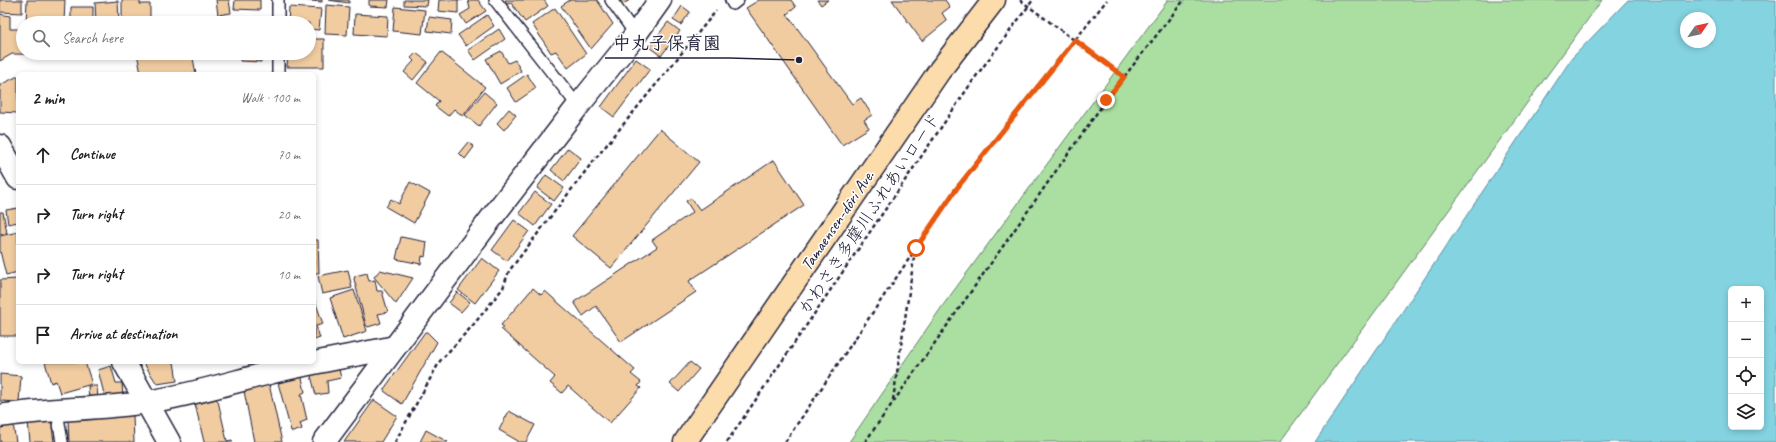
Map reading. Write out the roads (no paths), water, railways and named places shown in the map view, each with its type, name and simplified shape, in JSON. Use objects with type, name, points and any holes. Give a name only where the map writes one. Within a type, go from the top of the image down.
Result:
[{"type":"main road","name":"Tamaensen-dōri Ave.","points":[[685,442],[940,70],[994,0]]},
{"type":"street","points":[[324,442],[578,106],[636,35],[660,0]]},
{"type":"street","points":[[0,146],[16,174]]},
{"type":"street","points":[[316,360],[395,347]]},
{"type":"street","points":[[125,364],[170,442]]},
{"type":"street","points":[[0,416],[29,411],[57,411],[147,402],[201,391],[267,368],[291,364]]},
{"type":"lane","points":[[278,0],[278,16]]},
{"type":"lane","points":[[496,0],[578,106]]},
{"type":"lane","points":[[611,0],[636,35]]},
{"type":"lane","points":[[731,0],[733,4],[738,0]]},
{"type":"lane","points":[[278,60],[278,72]]},
{"type":"lane","points":[[57,411],[62,442]]},
{"type":"water","points":[[1628,0],[1776,0],[1776,442],[1315,442],[1572,58]]},
{"type":"place","name":"中丸子保育園","points":[[799,60]]}]
